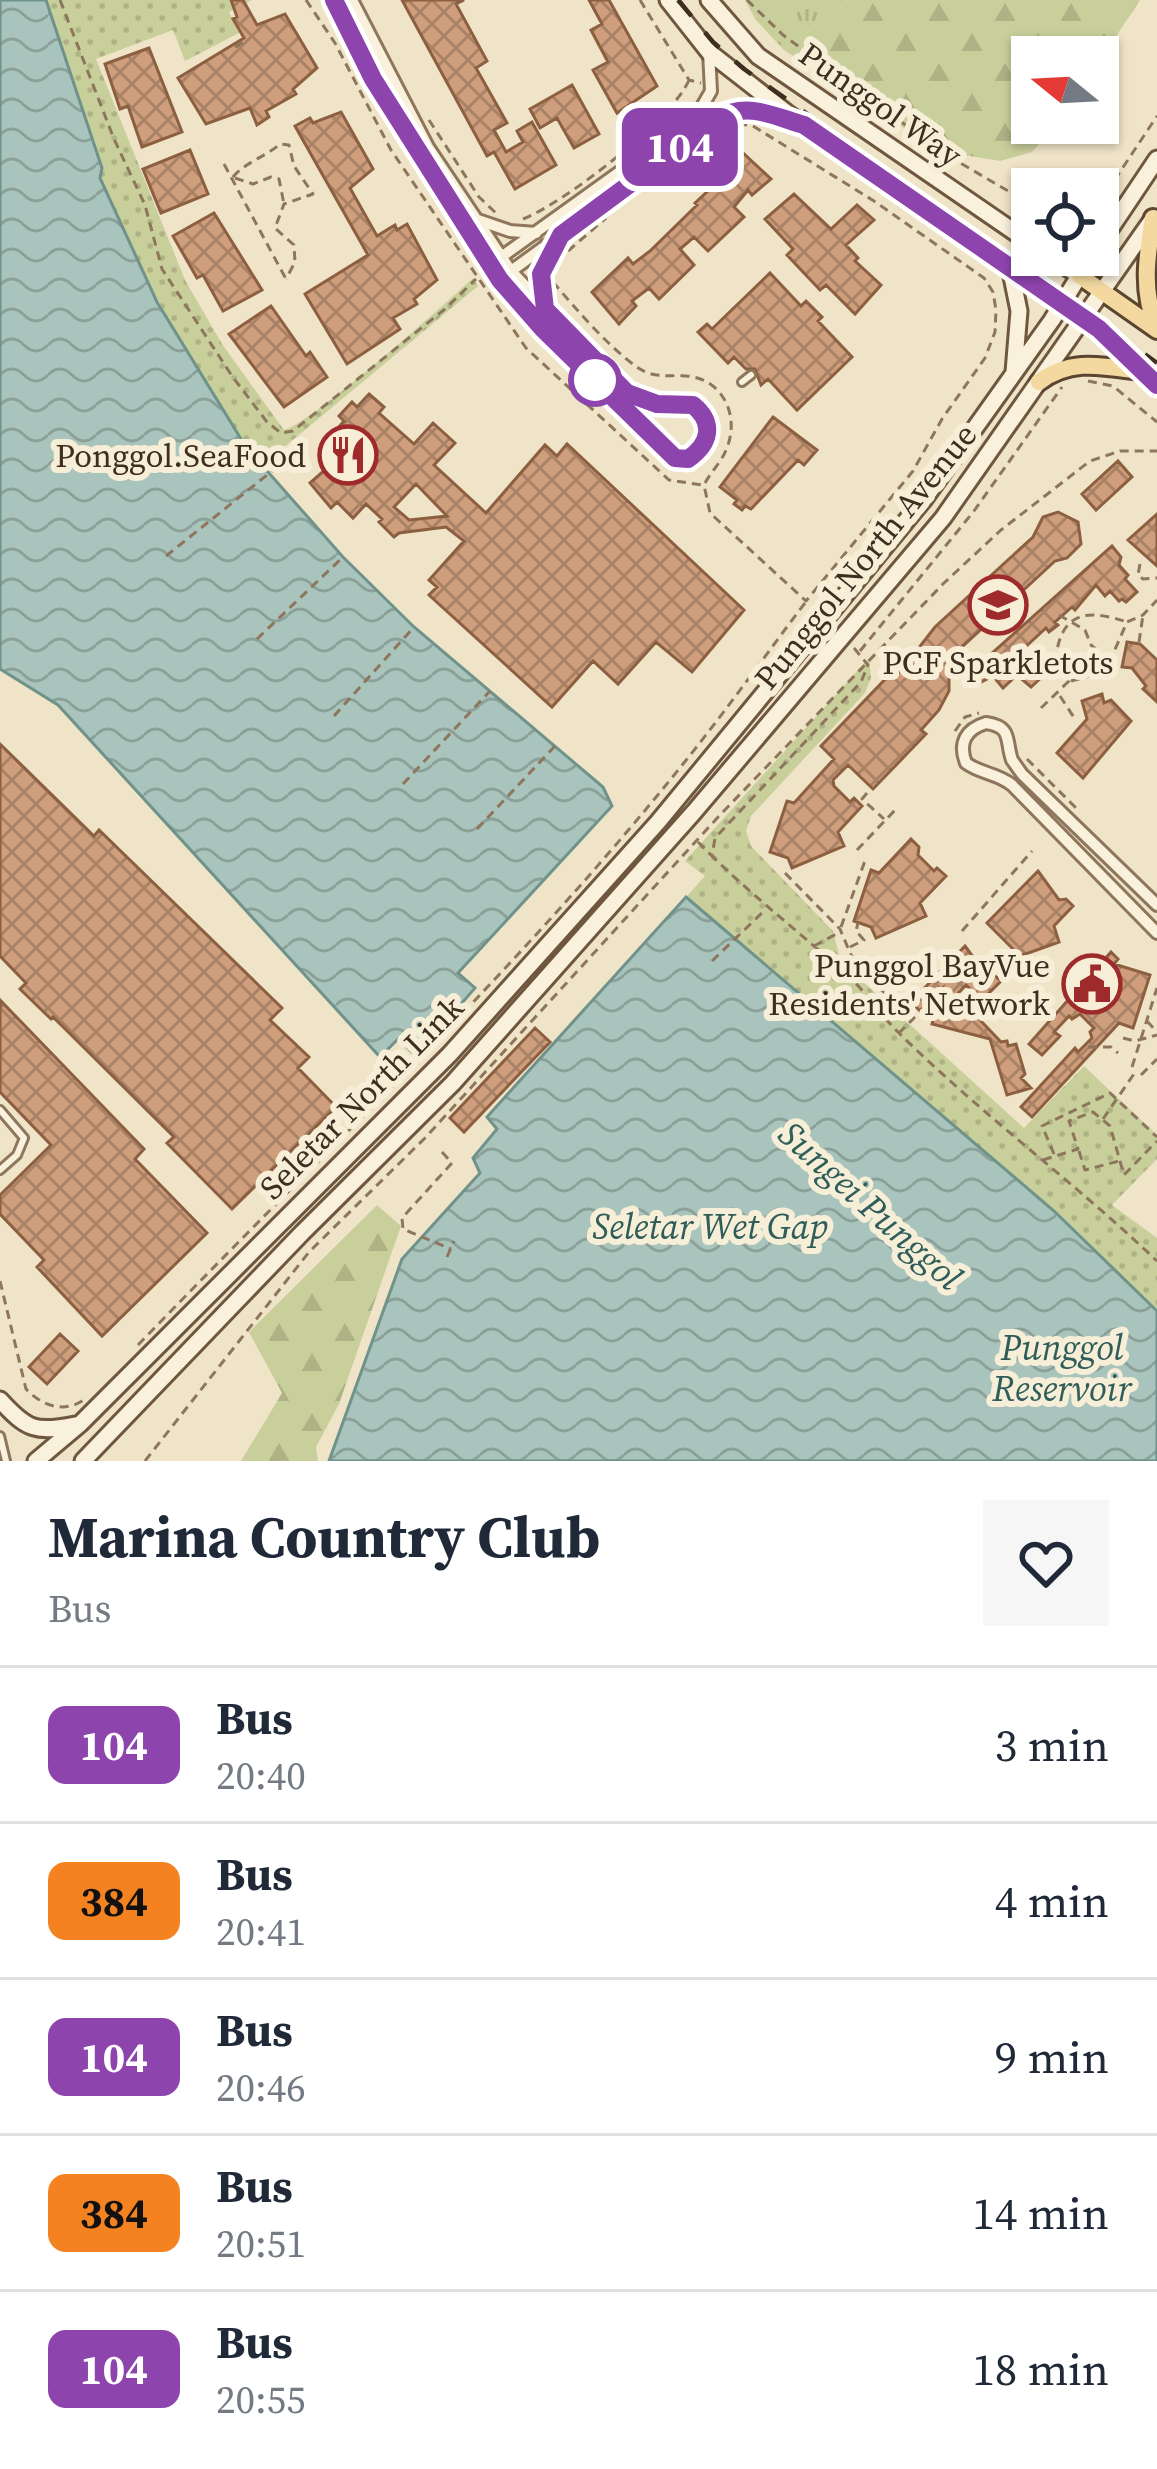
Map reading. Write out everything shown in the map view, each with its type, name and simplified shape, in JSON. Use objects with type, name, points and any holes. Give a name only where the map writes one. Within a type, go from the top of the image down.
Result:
[{"type":"main road","name":"Punggol Way","points":[[668,0],[709,52],[804,125],[1084,319],[1157,386]]},
{"type":"main road","name":"Punggol Way","points":[[709,0],[758,56],[1011,227]]},
{"type":"main road","points":[[1119,216],[1157,159]]},
{"type":"main road","points":[[1155,215],[1147,256],[1147,304],[1157,328]]},
{"type":"main road","name":"Punggol North Avenue","points":[[694,812],[943,518],[1155,215]]},
{"type":"main road","points":[[1010,267],[1019,311],[1014,375]]},
{"type":"main road","points":[[1080,276],[1157,328]]},
{"type":"main road","name":"Punggol North Avenue","points":[[710,758],[925,498],[1080,276]]},
{"type":"main road","points":[[1039,382],[1059,367],[1073,365],[1141,371]]},
{"type":"main road","name":"Seletar North Link","points":[[36,1461],[80,1424],[450,1054],[710,758]]},
{"type":"main road","name":"Seletar North Link","points":[[83,1461],[453,1083],[694,812]]},
{"type":"main road","points":[[0,1400],[31,1427],[80,1424]]},
{"type":"street","points":[[334,0],[373,79],[423,150],[476,218],[511,271],[627,393],[657,404],[697,406],[709,431],[701,449],[688,459],[671,455],[543,329],[489,266],[423,150],[352,0]]},
{"type":"street","points":[[489,266],[696,116],[711,91],[709,52]]},
{"type":"street","points":[[500,280],[728,112],[755,110],[804,125]]},
{"type":"street","points":[[476,218],[510,231],[536,233]]},
{"type":"street","points":[[545,309],[541,274],[561,235]]},
{"type":"street","points":[[1157,905],[1024,776],[1012,760],[1010,738],[1004,730],[986,723],[969,731],[963,741],[966,763],[998,774],[1012,785],[1157,932]]},
{"type":"lane","points":[[742,382],[751,375]]},
{"type":"lane","points":[[0,1110],[24,1138],[17,1155],[0,1170]]},
{"type":"lane","points":[[0,1436],[6,1461]]},
{"type":"path","points":[[60,0],[145,205],[162,269],[232,376],[281,433],[310,418],[445,309],[474,276]]},
{"type":"path","points":[[306,0],[392,150],[526,348],[669,480],[704,485]]},
{"type":"path","points":[[520,220],[568,191],[667,113],[683,94],[689,80],[640,0]]},
{"type":"path","points":[[747,0],[783,35],[945,154],[1011,191]]},
{"type":"path","points":[[235,47],[245,41]]},
{"type":"path","points":[[421,108],[488,208],[509,220]]},
{"type":"path","points":[[1119,173],[1157,116]]},
{"type":"path","points":[[723,131],[741,124],[753,126],[984,278],[993,292],[995,332],[985,358],[942,419],[914,472],[823,584]]},
{"type":"path","points":[[233,177],[240,167],[266,157],[280,144],[289,145],[294,166],[313,194],[284,204]]},
{"type":"path","points":[[224,164],[286,279],[296,262],[294,245],[275,228],[284,204],[279,179],[253,184],[233,177]]},
{"type":"path","points":[[564,254],[611,213]]},
{"type":"path","points":[[1085,380],[1113,386],[1157,422]]},
{"type":"path","points":[[868,664],[859,652],[974,512],[1061,387],[1073,382]]},
{"type":"path","points":[[145,1461],[309,1252],[425,1138],[697,840],[972,556],[1090,461],[1120,451],[1157,451]]},
{"type":"path","points":[[166,556],[272,471]]},
{"type":"path","points":[[256,639],[343,557]]},
{"type":"path","points":[[1140,564],[1138,575],[1157,578]]},
{"type":"path","points":[[1070,681],[1057,650],[1068,623],[1079,614],[1101,613],[1127,622],[1143,615],[1157,600]]},
{"type":"path","points":[[135,1348],[434,1043],[557,909],[682,765],[806,601]]},
{"type":"path","points":[[1059,615],[1085,630],[1091,645],[1112,662]]},
{"type":"path","points":[[1139,642],[1143,615]]},
{"type":"path","points":[[1041,708],[1070,681],[1095,677],[1112,662],[1127,622]]},
{"type":"path","points":[[334,716],[415,627]]},
{"type":"path","points":[[1053,628],[1060,636]]},
{"type":"path","points":[[712,856],[715,838],[855,690],[868,664]]},
{"type":"path","points":[[403,784],[490,691]]},
{"type":"path","points":[[1060,694],[1075,719]]},
{"type":"path","points":[[478,829],[555,746]]},
{"type":"path","points":[[867,793],[862,799],[885,820]]},
{"type":"path","points":[[857,850],[897,808]]},
{"type":"path","points":[[697,840],[766,909],[847,974],[898,1033],[1105,1210],[1157,1261]]},
{"type":"path","points":[[962,931],[1032,851]]},
{"type":"path","points":[[812,946],[841,930],[866,858]]},
{"type":"path","points":[[785,873],[841,930],[856,969],[914,1018],[898,1033]]},
{"type":"path","points":[[712,962],[766,909]]},
{"type":"path","points":[[848,948],[864,940],[856,931],[858,922]]},
{"type":"path","points":[[1102,1120],[1136,1071],[1157,988]]},
{"type":"path","points":[[1123,1038],[1141,1040],[1157,1033],[1147,1021]]},
{"type":"path","points":[[1088,1047],[1111,1047],[1118,1053]]},
{"type":"path","points":[[1136,1071],[1157,1059]]},
{"type":"path","points":[[1054,1155],[1042,1126],[1110,1093],[1157,1139],[1124,1175],[1120,1161],[1110,1126],[1093,1112],[1069,1121],[1085,1170],[1120,1161]]},
{"type":"path","points":[[1042,1160],[1078,1149]]},
{"type":"path","points":[[442,1153],[452,1163],[402,1218],[403,1229],[450,1248]]},
{"type":"path","points":[[447,1257],[454,1241]]},
{"type":"path","points":[[0,1281],[26,1389],[49,1406],[77,1404],[89,1395]]},
{"type":"green space","points":[[46,0],[252,0],[229,12],[239,33],[185,61],[173,30],[96,59],[185,280],[222,344],[284,430],[348,386],[473,278],[478,286],[264,464],[202,376],[126,236],[100,178],[102,167]]},
{"type":"green space","points":[[745,0],[849,0],[784,50],[755,19]]},
{"type":"green space","points":[[849,0],[1140,0],[1116,36],[1011,36],[1011,144],[1039,144],[1032,152],[1000,161],[939,151],[784,50]]},
{"type":"green space","points":[[869,658],[871,678],[865,693],[751,816],[746,831],[751,846],[833,931],[841,962],[1024,1128],[1084,1066],[1157,1135],[1157,1159],[1112,1205],[1157,1238],[1157,1311],[1054,1211],[686,897],[705,876],[685,861]]},
{"type":"green space","points":[[377,1205],[401,1226],[339,1404],[316,1447],[318,1461],[241,1461],[282,1393],[249,1332]]},
{"type":"water","points":[[0,0],[46,0],[102,168],[100,178],[157,302],[246,447],[343,557],[414,627],[603,787],[612,806],[458,973],[475,988],[416,1056],[398,1039],[380,1057],[58,705],[0,669]]},
{"type":"water","name":"Seletar Wet Gap","points":[[686,897],[1054,1211],[1157,1311],[1157,1461],[329,1461],[402,1259],[480,1173],[473,1158],[497,1129],[487,1117]]},
{"type":"building","points":[[231,0],[243,0],[257,25],[285,14],[317,68],[293,89],[296,94],[266,111],[269,117],[257,125],[250,108],[206,124],[178,78],[244,38],[233,19],[237,17]]},
{"type":"building","points":[[402,0],[464,0],[456,4],[487,61],[476,68],[507,123],[494,130],[506,152],[523,142],[517,131],[532,122],[556,165],[515,189],[494,152],[487,156]]},
{"type":"building","points":[[589,0],[609,0],[657,86],[617,113],[593,70],[608,62],[591,30],[602,24]]},
{"type":"building","points":[[149,48],[182,132],[142,147],[128,106],[120,109],[105,64]]},
{"type":"building","points":[[572,85],[599,134],[574,148],[557,118],[540,128],[530,109]]},
{"type":"building","points":[[341,112],[373,169],[350,188],[377,236],[407,224],[437,280],[414,299],[417,304],[393,318],[400,329],[347,364],[305,294],[368,255],[295,126]]},
{"type":"building","points":[[190,150],[208,194],[161,213],[143,169]]},
{"type":"building","points":[[741,151],[771,179],[752,195],[748,190],[734,207],[744,217],[708,251],[694,237],[680,249],[694,265],[659,299],[649,288],[632,301],[636,306],[619,324],[592,292],[628,258],[633,264],[650,251],[697,205],[710,189],[705,184]]},
{"type":"building","points":[[794,194],[831,229],[857,205],[874,220],[846,245],[858,258],[855,261],[881,285],[855,314],[826,285],[820,290],[787,255],[793,249],[765,219]]},
{"type":"building","points":[[214,213],[262,290],[223,311],[173,236]]},
{"type":"building","points":[[770,273],[801,306],[806,301],[822,317],[818,321],[852,357],[797,410],[768,379],[761,385],[755,369],[746,369],[734,357],[728,363],[698,332],[707,324],[712,329]]},
{"type":"building","points":[[271,306],[327,377],[284,407],[229,334]]},
{"type":"building","points":[[369,394],[384,407],[379,413],[414,444],[433,423],[455,443],[434,465],[486,513],[545,445],[557,456],[567,444],[744,610],[692,672],[656,642],[618,684],[593,661],[552,707],[429,595],[437,587],[429,580],[464,541],[446,527],[394,537],[366,504],[353,518],[337,502],[331,508],[310,483],[326,469],[325,445],[336,444],[337,429],[344,421],[339,416],[352,402],[357,407]],"holes":[[[416,484],[447,516],[409,520],[394,507]]]},
{"type":"building","points":[[773,417],[817,450],[804,465],[798,460],[751,509],[745,506],[742,510],[720,487]]},
{"type":"building","points":[[1118,461],[1132,477],[1096,510],[1082,494]]},
{"type":"building","points":[[1058,512],[1078,522],[1081,544],[1067,558],[1055,561],[949,659],[949,691],[921,730],[926,734],[873,789],[848,765],[833,780],[850,802],[854,798],[862,806],[838,832],[844,846],[792,868],[788,858],[770,852],[787,801],[794,803],[834,759],[821,746],[896,668],[900,672],[935,627],[1033,537],[1043,517]]},
{"type":"building","points":[[1157,514],[1157,566],[1128,540]]},
{"type":"building","points":[[1112,546],[1121,557],[1119,565],[1128,575],[1125,579],[1137,592],[1126,602],[1119,601],[1110,591],[1105,596],[1096,585],[1075,610],[1072,607],[1055,622],[1058,625],[1049,632],[1046,628],[1020,652],[1042,677],[1031,687],[1017,675],[1003,688],[993,676],[981,682],[972,671]]},
{"type":"building","points":[[1127,642],[1140,644],[1157,660],[1157,702],[1132,668],[1122,667]]},
{"type":"building","points":[[1102,694],[1104,703],[1111,700],[1131,721],[1083,778],[1057,753],[1087,719],[1082,701]]},
{"type":"building","points":[[0,744],[94,836],[99,830],[282,1008],[270,1020],[309,1057],[298,1068],[336,1107],[232,1209],[167,1143],[174,1137],[20,989],[26,983],[0,956]]},
{"type":"building","points":[[911,839],[919,847],[918,855],[946,876],[920,903],[926,916],[876,938],[871,927],[854,921],[871,870],[879,873]]},
{"type":"building","points":[[1038,871],[1059,900],[1066,899],[1073,906],[1054,926],[1059,942],[1020,956],[987,923]]},
{"type":"building","points":[[965,946],[986,975],[1001,981],[982,1000],[966,985],[947,1005],[982,1015],[980,1020],[1001,1042],[1016,1044],[1025,1074],[1021,1078],[1031,1088],[1007,1095],[990,1039],[932,1024],[942,989],[920,1011],[911,1002]]},
{"type":"building","points":[[1111,952],[1118,959],[1114,964],[1150,975],[1133,1028],[1119,1023],[1032,1117],[1021,1107],[1075,1048],[1078,1052],[1092,1038],[1094,1028],[1080,1014],[1069,1016],[1054,1032],[1060,1036],[1042,1055],[1029,1044]]},
{"type":"building","points":[[0,1000],[144,1149],[135,1159],[207,1233],[102,1336],[37,1267],[44,1260],[0,1214],[0,1195],[51,1145],[0,1092]]},
{"type":"building","points":[[535,1028],[550,1042],[464,1132],[450,1118]]},
{"type":"building","points":[[60,1334],[78,1351],[47,1384],[29,1367]]},
{"type":"railway","points":[[678,0],[713,42],[744,69],[1157,363]]},
{"type":"bus line","name":"104","points":[[334,0],[373,79],[500,280],[543,329],[675,458],[688,459],[706,441],[708,426],[697,406],[657,404],[627,393],[545,309],[541,274],[561,235],[719,118],[738,110],[755,110],[804,125],[1099,329],[1157,385]]},
{"type":"place","name":"Ponggol.SeaFood","points":[[348,455]]},
{"type":"place","name":"PCF Sparkletots","points":[[998,605]]},
{"type":"place","name":"Punggol BayVue Residents' Network","points":[[1092,984]]},
{"type":"water label","name":"Sungei Punggol","points":[[871,1205]]},
{"type":"water label","name":"Punggol Reservoir","points":[[1062,1368]]}]
